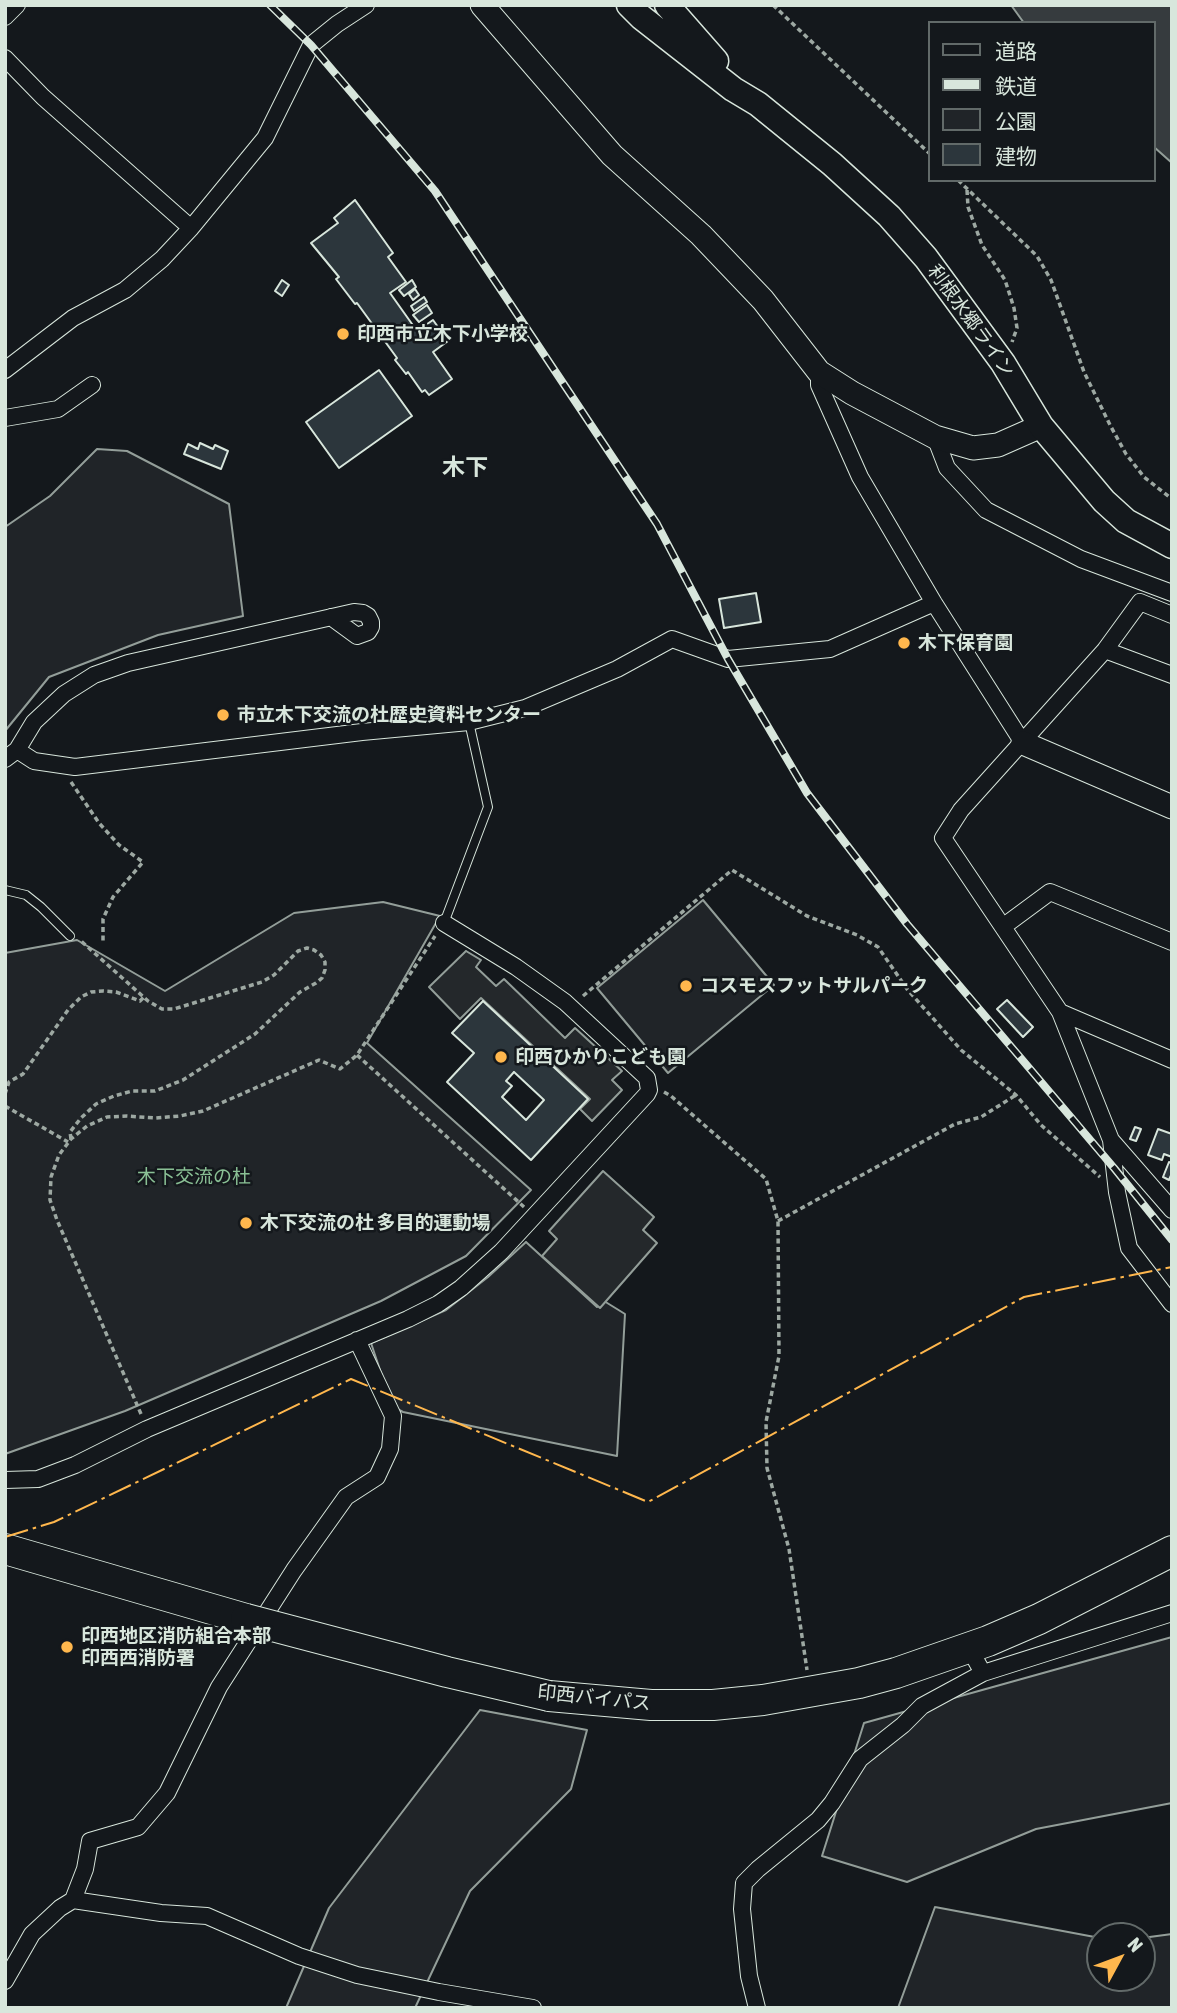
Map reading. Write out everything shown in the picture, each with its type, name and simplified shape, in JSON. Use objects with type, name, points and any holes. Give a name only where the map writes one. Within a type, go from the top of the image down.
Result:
[{"type":"highway","name":"印西バイパス","points":[[5,1549],[246,1619],[460,1675],[549,1696],[651,1705],[713,1705],[763,1700],[976,1660],[1039,1619],[1172,1551]]},
{"type":"main road","name":"利根水郷ライン","points":[[629,5],[733,89],[758,104]]},
{"type":"main road","name":"利根水郷ライン","points":[[667,5],[758,104],[832,164],[889,216],[926,258],[1003,363],[1041,426],[1104,501],[1126,521],[1172,546]]},
{"type":"street","points":[[5,17],[17,5]]},
{"type":"street","points":[[5,370],[74,318],[125,290],[162,258],[191,228],[265,138],[311,45],[366,5]]},
{"type":"street","points":[[482,5],[612,155],[701,235],[763,300],[819,372],[852,393],[935,437],[973,448],[998,445],[1041,426]]},
{"type":"street","points":[[5,58],[62,114],[191,228]]},
{"type":"street","points":[[819,372],[819,385],[860,477],[934,603],[1023,743],[1172,807]]},
{"type":"street","points":[[5,418],[58,409],[92,385]]},
{"type":"street","points":[[935,437],[947,468],[986,510],[1082,559],[1172,593]]},
{"type":"street","points":[[331,617],[128,663],[94,675],[64,694],[34,722],[11,755],[75,767],[362,732],[469,722],[525,708],[617,669],[672,639],[728,659],[830,649],[934,603]]},
{"type":"street","points":[[1172,615],[1140,603],[1105,650],[961,810],[943,838],[1060,1012],[1111,1140],[1117,1192],[1129,1248],[1172,1304]]},
{"type":"street","points":[[1105,650],[1172,675]]},
{"type":"street","points":[[1004,926],[1050,892],[1172,942]]},
{"type":"street","points":[[5,1480],[38,1479],[75,1465],[147,1429],[438,1304],[484,1269],[643,1099],[649,1090],[648,1078],[565,1002],[516,967],[444,923]]},
{"type":"street","points":[[1060,1012],[1172,1060]]},
{"type":"street","points":[[1111,1140],[1172,1210]]},
{"type":"street","points":[[5,1981],[32,1934],[60,1908],[73,1900],[85,1869],[90,1841],[138,1827],[167,1793],[219,1687],[294,1570],[346,1497],[377,1477],[390,1449],[393,1416],[358,1340]]},
{"type":"street","points":[[757,2008],[749,1976],[743,1909],[744,1883],[818,1820],[860,1759],[976,1660],[1172,1614]]},
{"type":"street","points":[[73,1900],[161,1913],[207,1916],[299,1956],[357,1976],[533,2008]]},
{"type":"lane","points":[[444,923],[488,807],[469,722]]},
{"type":"lane","points":[[5,890],[26,895],[70,936]]},
{"type":"path","points":[[773,5],[928,152]]},
{"type":"path","points":[[960,182],[1037,256],[1051,280],[1084,372],[1126,454],[1144,477],[1172,499]]},
{"type":"path","points":[[967,188],[968,207],[982,245],[1005,280],[1014,308],[1017,328],[1003,363]]},
{"type":"path","points":[[61,765],[99,823],[119,845],[143,862],[113,897],[103,919],[103,943]]},
{"type":"path","points":[[591,1005],[582,996],[732,870],[807,916],[857,935],[878,947],[908,989],[961,1050],[1016,1095],[1041,1125],[1117,1192]]},
{"type":"path","points":[[147,1429],[50,1200],[51,1177],[59,1155],[70,1140],[87,1126],[107,1117],[180,1116],[203,1111],[319,1060],[340,1069],[357,1055],[444,923]]},
{"type":"path","points":[[70,936],[83,942],[144,997],[162,1009],[174,1009],[262,982],[274,975],[298,951],[307,948],[321,955],[325,962],[322,978],[281,1008],[255,1034],[168,1087],[155,1091],[132,1091],[96,1104],[70,1132],[70,1140]]},
{"type":"path","points":[[5,1094],[9,1082],[23,1074],[68,1010],[80,998],[91,992],[103,991],[116,992],[140,1001],[144,997]]},
{"type":"path","points":[[357,1055],[535,1217]]},
{"type":"path","points":[[649,1084],[671,1096],[766,1179],[778,1222],[779,1356],[766,1422],[767,1468],[789,1549],[811,1692]]},
{"type":"path","points":[[778,1222],[955,1124],[981,1117],[1016,1095]]},
{"type":"path","points":[[5,1106],[70,1140]]},
{"type":"green space","points":[[97,449],[127,451],[229,504],[243,616],[158,635],[49,677],[5,731],[5,527],[50,496]]},
{"type":"green space","name":"コスモスフットサルパーク","points":[[703,900],[774,985],[668,1073],[597,988]]},
{"type":"green space","name":"木下交流の杜","points":[[383,902],[440,916],[367,1043],[531,1190],[466,1256],[381,1301],[125,1411],[5,1454],[5,953],[77,940],[165,991],[294,913]]},
{"type":"green space","points":[[526,1242],[597,1307],[604,1301],[625,1314],[617,1456],[403,1412],[392,1406],[371,1343],[446,1310]]},
{"type":"green space","points":[[1172,1637],[1172,1803],[1036,1829],[907,1882],[822,1856],[864,1723]]},
{"type":"green space","points":[[480,1710],[587,1730],[571,1789],[470,1891],[415,2008],[286,2008],[329,1908]]},
{"type":"green space","points":[[935,1907],[1086,1935],[1086,1992],[1156,1992],[1156,1936],[1172,1934],[1172,2008],[898,2008]]},
{"type":"shaded area","points":[[1011,5],[1172,5],[1172,163],[1156,149],[1156,21],[1023,21]]},
{"type":"shaded area","points":[[466,951],[481,960],[476,967],[496,986],[504,979],[565,1038],[575,1028],[622,1071],[612,1080],[622,1090],[592,1121],[580,1109],[590,1099],[481,998],[460,1019],[429,987]]},
{"type":"shaded area","points":[[603,1171],[654,1217],[643,1230],[657,1243],[600,1308],[542,1256],[557,1239],[549,1231]]},
{"type":"building","points":[[355,200],[393,253],[388,257],[406,282],[390,293],[417,331],[433,320],[448,341],[433,352],[452,379],[429,395],[425,390],[422,392],[408,372],[406,374],[395,360],[397,358],[357,303],[355,304],[336,279],[339,277],[311,243],[338,223],[334,218]]},
{"type":"building","points":[[282,280],[289,285],[282,296],[275,291]]},
{"type":"building","points":[[412,280],[416,287],[404,296],[399,290]]},
{"type":"building","points":[[415,289],[419,295],[413,300],[409,294]]},
{"type":"building","points":[[424,297],[427,302],[414,311],[411,306]]},
{"type":"building","points":[[427,305],[432,313],[419,322],[413,315]]},
{"type":"building","points":[[379,370],[412,416],[339,468],[306,422]]},
{"type":"building","points":[[200,443],[213,449],[215,445],[228,451],[221,469],[184,454],[188,444],[198,449]]},
{"type":"building","points":[[756,593],[761,622],[724,628],[719,599]]},
{"type":"building","points":[[1007,1000],[1033,1027],[1023,1037],[997,1009]]},
{"type":"building","points":[[483,1001],[588,1099],[531,1160],[447,1082],[474,1053],[452,1033]],"holes":[[[514,1072],[544,1100],[526,1120],[502,1097],[512,1086],[506,1081]]]},
{"type":"building","points":[[1135,1127],[1141,1129],[1136,1141],[1130,1139]]},
{"type":"building","points":[[1158,1129],[1172,1134],[1172,1157],[1164,1154],[1162,1160],[1148,1155]]},
{"type":"building","points":[[1169,1162],[1172,1163],[1172,1173],[1169,1180],[1163,1177]]},
{"type":"railway","points":[[270,5],[311,45],[435,191],[657,524],[728,659],[807,793],[907,924],[1172,1240]]},
{"type":"power","points":[[5,1537],[54,1522],[351,1379],[648,1502],[1024,1297],[1172,1267]]},
{"type":"place","name":"印西市立木下小学校","points":[[343,334]]},
{"type":"place","name":"木下保育園","points":[[904,643]]},
{"type":"place","name":"市立木下交流の杜歴史資料センター","points":[[223,715]]},
{"type":"place","name":"コスモスフットサルパーク","points":[[686,986]]},
{"type":"place","name":"印西ひかりこども園","points":[[501,1057]]},
{"type":"place","name":"木下交流の杜 多目的運動場","points":[[246,1223]]},
{"type":"place","name":"印西地区消防組合本部 印西西消防署","points":[[67,1647]]},
{"type":"district","name":"木下","points":[[465,468]]}]
